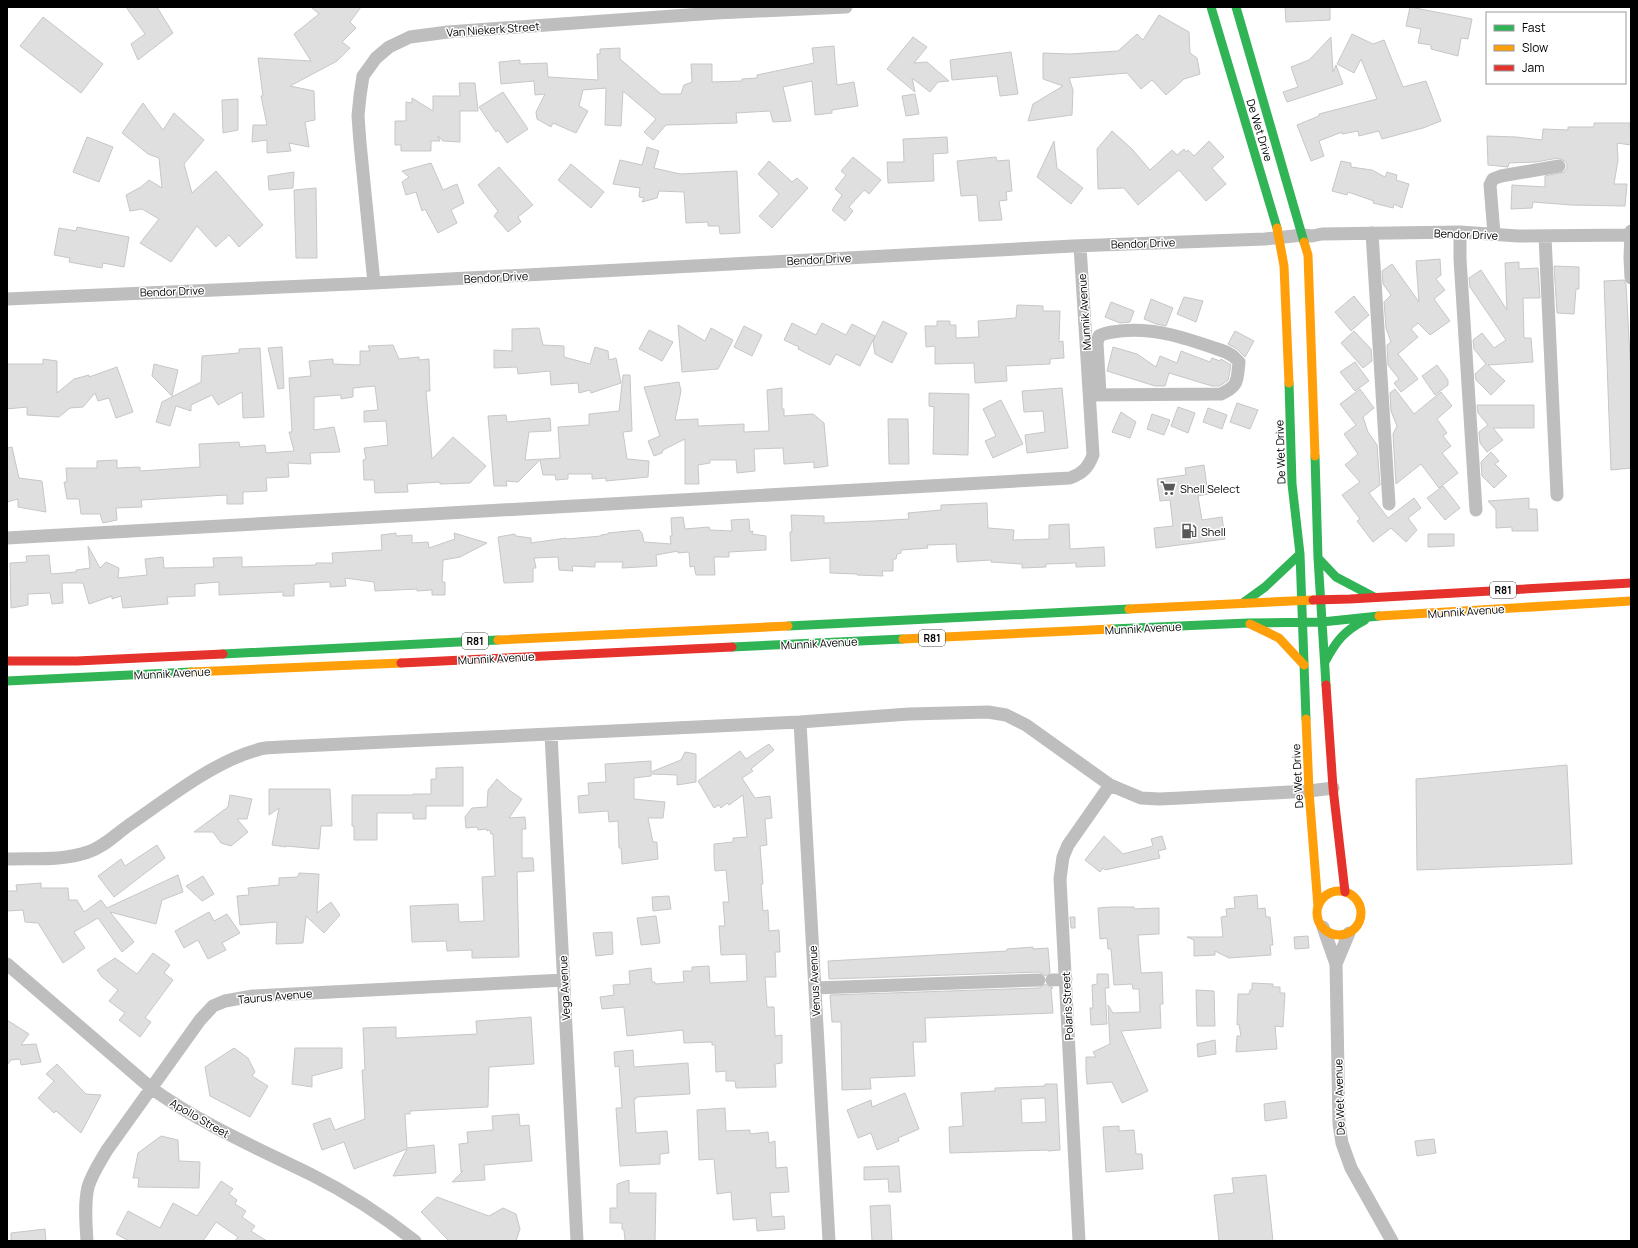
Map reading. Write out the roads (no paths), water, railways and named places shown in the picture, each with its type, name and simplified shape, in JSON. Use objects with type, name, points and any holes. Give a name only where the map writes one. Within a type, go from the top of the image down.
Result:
[{"type":"main road","name":"De Wet Drive","points":[[1211,7],[1280,238],[1284,266],[1289,368],[1292,484],[1300,554],[1309,791],[1318,907]]},
{"type":"main road","name":"De Wet Drive","points":[[1236,7],[1304,235],[1308,255],[1320,600],[1333,788],[1345,892]]},
{"type":"main road","points":[[1243,603],[1265,587],[1300,554]]},
{"type":"main road","points":[[1318,558],[1336,576],[1351,586],[1376,598]]},
{"type":"main road","name":"Munnik Avenue","points":[[7,660],[85,660],[1301,600],[1376,598],[1631,583]]},
{"type":"main road","name":"Munnik Avenue","points":[[7,681],[1248,623],[1303,621],[1322,622],[1373,616],[1631,600]]},
{"type":"main road","points":[[1325,662],[1341,634],[1349,628],[1373,616]]},
{"type":"main road","points":[[1248,623],[1279,638],[1304,665]]},
{"type":"main road","points":[[7,689],[34,680]]},
{"type":"main road","points":[[1340,890],[1354,895],[1361,908],[1362,915],[1360,922],[1349,933],[1342,935],[1335,934],[1328,932],[1319,921],[1317,914],[1318,907],[1321,900],[1326,895],[1332,891],[1340,890]]},
{"type":"street","name":"Van Niekerk Street","points":[[374,283],[360,143],[360,96],[363,76],[376,58],[389,47],[410,37],[448,32],[716,10],[846,7]]},
{"type":"street","points":[[1494,234],[1490,185],[1493,179],[1501,176],[1559,166]]},
{"type":"street","name":"Bendor Drive","points":[[7,298],[374,283],[1080,246],[1280,238],[1322,234],[1460,232],[1545,236],[1631,234]]},
{"type":"street","points":[[1460,232],[1460,259],[1476,510]]},
{"type":"street","points":[[1372,233],[1389,504]]},
{"type":"street","points":[[1631,234],[1631,278]]},
{"type":"street","points":[[1545,236],[1557,495]]},
{"type":"street","name":"Munnik Avenue","points":[[7,538],[1070,478],[1082,473],[1089,465],[1093,455],[1095,394],[1080,246]]},
{"type":"street","points":[[1144,330],[1164,332],[1226,352],[1239,362],[1237,382],[1231,390],[1221,394],[1095,394],[1097,343],[1099,336],[1105,333],[1144,330]]},
{"type":"street","points":[[7,859],[68,857],[90,852],[208,773],[236,757],[258,749],[800,722],[909,714],[988,712],[1006,715],[1026,725],[1110,785],[1141,798],[1159,799],[1309,791],[1333,788]]},
{"type":"street","name":"Venus Avenue","points":[[800,722],[829,1241]]},
{"type":"street","name":"Vega Avenue","points":[[551,734],[577,1241]]},
{"type":"street","name":"Polaris Street","points":[[1079,1241],[1060,879],[1063,857],[1068,845],[1076,831],[1110,785]]},
{"type":"street","name":"De Wet Avenue","points":[[1323,927],[1336,964],[1339,1124],[1342,1143],[1351,1168],[1392,1241]]},
{"type":"street","name":"De Wet Avenue","points":[[1336,964],[1349,933]]},
{"type":"street","name":"Apollo Street","points":[[7,964],[151,1088],[177,1107],[218,1130],[313,1176],[358,1201],[382,1216],[415,1241]]},
{"type":"street","name":"Taurus Avenue","points":[[87,1241],[86,1200],[88,1186],[96,1168],[200,1020],[213,1006],[225,1001],[253,996],[564,980]]},
{"type":"street","points":[[815,988],[1066,980]]},
{"type":"place","name":"Shell Select","points":[[1168,488]]},
{"type":"place","name":"Shell","points":[[1189,531]]}]
